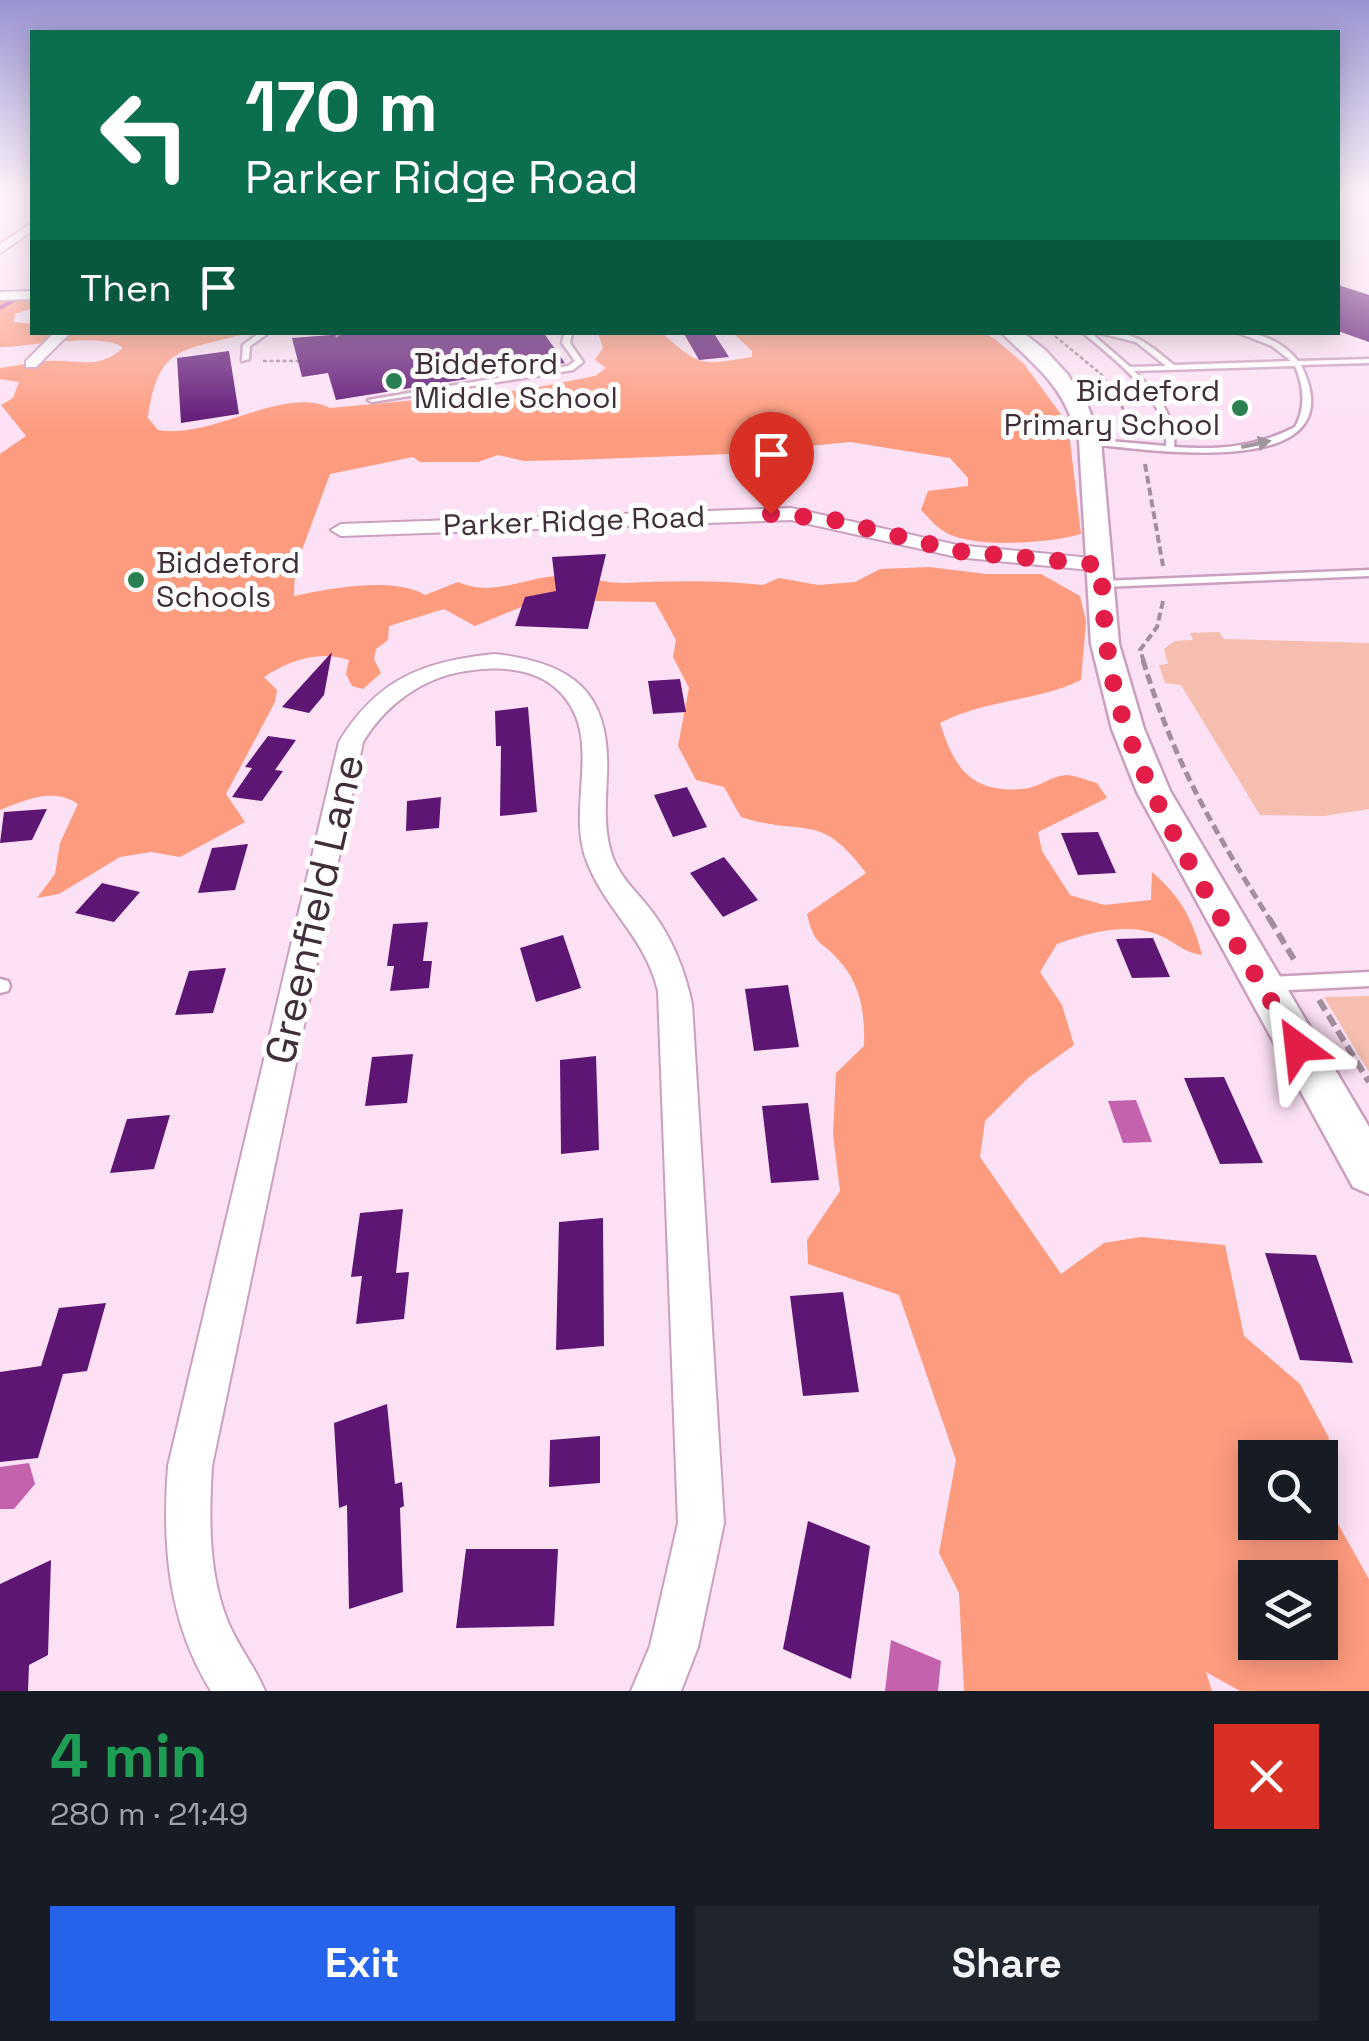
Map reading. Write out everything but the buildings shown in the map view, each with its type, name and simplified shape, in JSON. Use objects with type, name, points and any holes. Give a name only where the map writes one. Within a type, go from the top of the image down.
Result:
[{"type":"street","points":[[0,296],[30,295]]},
{"type":"street","points":[[31,364],[61,335]]},
{"type":"street","points":[[1014,335],[1042,356],[1080,407],[1090,441],[1106,644],[1115,690],[1143,767],[1369,1171]]},
{"type":"street","name":"Parker Ridge Road","points":[[341,530],[791,514],[957,551],[1102,574]]},
{"type":"street","name":"Greenfield Lane","points":[[240,1691],[201,1625],[191,1586],[187,1546],[190,1466],[351,742],[364,716],[403,684],[453,666],[489,662],[523,665],[553,676],[586,705],[593,730],[591,816],[598,855],[613,885],[659,946],[676,1004],[701,1524],[674,1648],[656,1691]]},
{"type":"lane","points":[[245,358],[247,345],[262,335]]},
{"type":"lane","points":[[372,400],[570,368],[579,362],[566,343],[568,335]]},
{"type":"lane","points":[[1089,335],[1129,369],[1172,430],[1170,447]]},
{"type":"lane","points":[[1113,335],[1142,342],[1172,367]]},
{"type":"lane","points":[[1246,335],[1284,350]]},
{"type":"lane","points":[[1090,441],[1248,447],[1298,429],[1308,399],[1295,363],[1266,335]]},
{"type":"lane","points":[[1129,369],[1369,361]]},
{"type":"lane","points":[[1102,574],[1164,582],[1369,573]]},
{"type":"lane","points":[[1262,984],[1369,980]]},
{"type":"path","points":[[336,338],[339,335]]},
{"type":"path","points":[[1054,335],[1095,366],[1122,400],[1140,445],[1164,582],[1157,627],[1140,650],[1161,720],[1195,798],[1369,1082]]},
{"type":"path","points":[[245,358],[298,362]]},
{"type":"shaded area","points":[[30,297],[30,309],[15,314],[14,322],[30,324],[30,335],[239,335],[190,348],[167,363],[152,394],[148,418],[158,430],[201,428],[291,403],[330,408],[523,390],[595,376],[606,368],[595,360],[603,348],[599,335],[664,335],[694,358],[711,362],[752,357],[752,351],[735,335],[988,335],[1024,364],[1068,424],[1081,534],[1012,543],[958,537],[942,530],[921,510],[928,491],[968,486],[968,478],[950,458],[850,442],[731,454],[572,460],[524,461],[498,455],[478,462],[420,462],[413,457],[330,474],[295,569],[294,596],[379,585],[425,595],[458,582],[483,588],[564,576],[616,583],[763,585],[779,578],[818,585],[855,582],[880,569],[929,567],[986,574],[1041,574],[1080,596],[1086,621],[1081,680],[1046,693],[975,709],[940,723],[958,764],[966,774],[988,786],[1027,788],[1066,775],[1097,783],[1107,798],[1038,832],[1042,851],[1070,895],[1104,905],[1151,900],[1152,872],[1184,909],[1202,955],[1141,930],[1098,932],[1057,944],[1040,972],[1062,1005],[1074,1045],[1028,1078],[985,1121],[980,1157],[1061,1274],[1104,1243],[1141,1237],[1225,1245],[1244,1336],[1300,1384],[1329,1438],[1238,1440],[1238,1540],[1338,1540],[1338,1524],[1369,1579],[1369,1691],[1240,1691],[1206,1672],[1212,1691],[964,1691],[959,1593],[939,1553],[956,1460],[899,1295],[808,1264],[807,1240],[840,1191],[833,1134],[836,1073],[864,1046],[864,1035],[861,1003],[854,983],[817,939],[807,914],[866,873],[850,853],[823,833],[741,817],[724,787],[696,780],[678,746],[689,688],[673,657],[676,640],[655,602],[538,600],[475,626],[444,609],[389,626],[388,640],[376,649],[374,659],[381,673],[363,689],[352,686],[346,674],[349,660],[305,658],[284,666],[264,677],[277,690],[275,702],[226,794],[245,822],[180,857],[151,852],[120,857],[59,894],[37,898],[55,874],[60,843],[78,804],[49,796],[0,810],[0,454],[26,436],[1,405],[13,398],[19,382],[0,379],[0,368],[48,361],[96,362],[123,348],[83,340],[0,347],[0,298]]},
{"type":"shaded area","points":[[1219,632],[1224,639],[1369,643],[1369,809],[1324,816],[1260,815],[1181,685],[1165,683],[1159,665],[1168,664],[1164,649],[1175,641],[1193,640],[1190,633]]},
{"type":"shaded area","points":[[1369,996],[1369,1072],[1324,997]]},
{"type":"shaded area","points":[[1136,1100],[1152,1142],[1123,1143],[1108,1101]]},
{"type":"shaded area","points":[[29,1463],[35,1484],[14,1509],[0,1509],[0,1467]]},
{"type":"shaded area","points":[[891,1640],[941,1661],[938,1691],[885,1691]]},
{"type":"waterway","points":[[0,308],[17,298]]},
{"type":"place","name":"Biddeford Middle School","points":[[394,381]]},
{"type":"place","name":"Biddeford Primary School","points":[[1240,408]]},
{"type":"place","name":"Biddeford Schools","points":[[136,580]]},
{"type":"route","points":[[771,514],[830,519],[924,544],[989,556],[1101,565],[1106,644],[1115,690],[1143,767],[1298,1047]]}]
